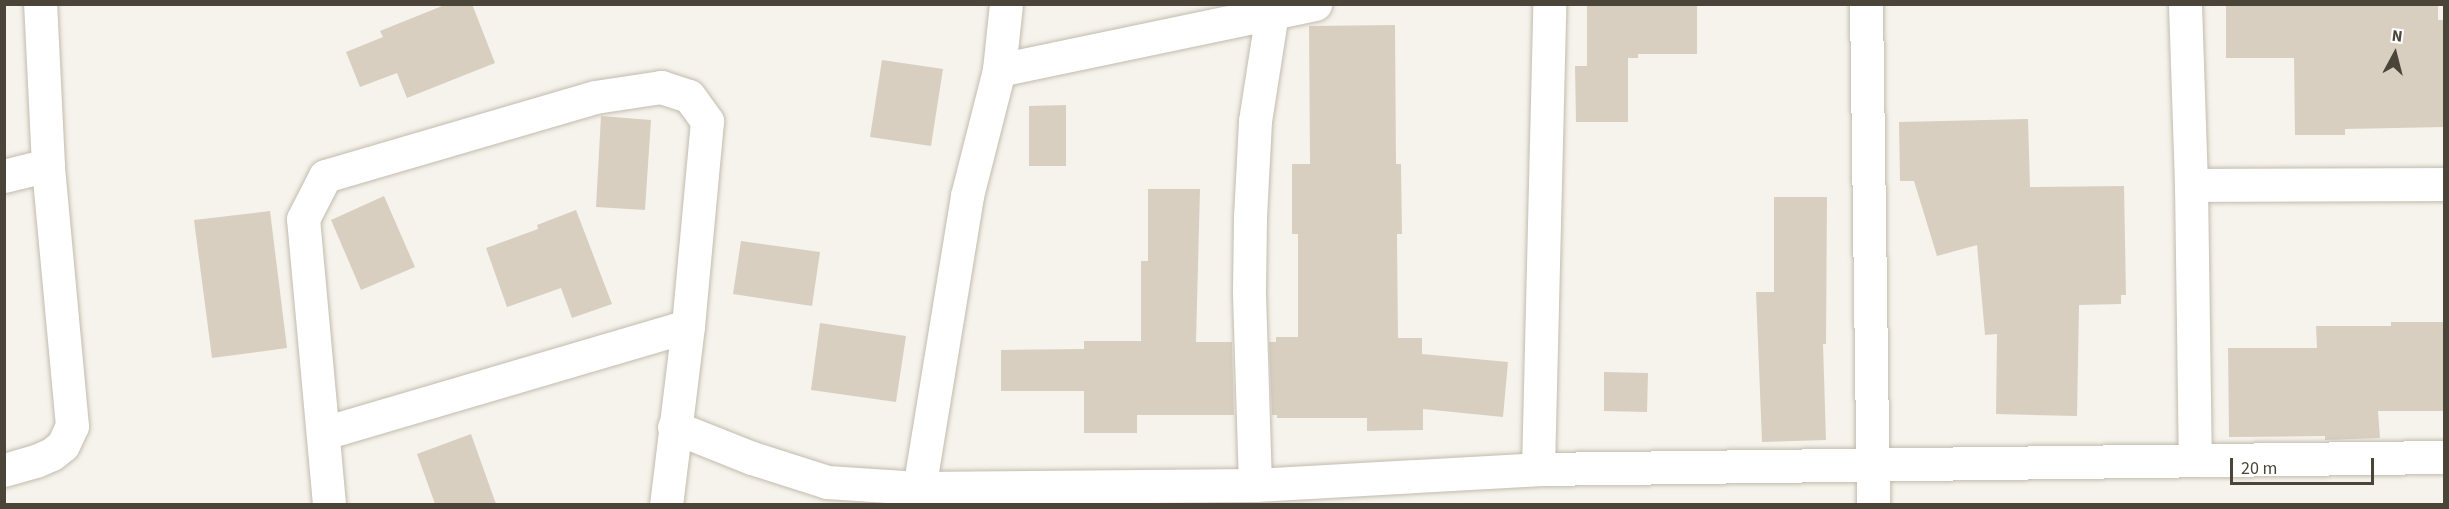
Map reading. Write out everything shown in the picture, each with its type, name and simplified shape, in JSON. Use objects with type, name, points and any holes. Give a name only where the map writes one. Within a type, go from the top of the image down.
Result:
[{"type":"street","points":[[4,470],[36,462],[52,454],[63,445],[72,426],[48,165],[40,4]]},
{"type":"street","points":[[919,488],[966,196],[999,70],[1006,4]]},
{"type":"street","points":[[999,70],[1315,4]]},
{"type":"street","points":[[1538,469],[1548,4]]},
{"type":"street","points":[[1866,4],[1874,504]]},
{"type":"street","points":[[2185,4],[2191,185],[2195,460]]},
{"type":"street","points":[[1255,485],[1249,290],[1250,217],[1255,121],[1272,12]]},
{"type":"street","points":[[329,504],[303,219],[325,176],[595,97],[661,87],[690,96],[707,121],[688,326],[666,504]]},
{"type":"street","points":[[4,176],[48,165]]},
{"type":"street","points":[[2191,185],[2445,184]]},
{"type":"street","points":[[324,433],[688,326]]},
{"type":"street","points":[[674,427],[752,458],[827,482],[919,488],[1255,485],[1538,469],[2445,457]]},
{"type":"building","points":[[447,4],[472,4],[495,63],[407,98],[397,73],[360,87],[346,52],[383,37],[380,31]]},
{"type":"building","points":[[1587,4],[1697,4],[1697,54],[1638,54],[1638,58],[1628,58],[1628,122],[1576,122],[1575,66],[1587,66]]},
{"type":"building","points":[[2226,4],[2438,4],[2438,20],[2445,20],[2445,127],[2345,129],[2345,135],[2295,135],[2294,58],[2226,58]]},
{"type":"building","points":[[1395,25],[1396,164],[1401,164],[1402,234],[1397,234],[1398,338],[1422,338],[1422,354],[1508,362],[1503,417],[1423,409],[1423,430],[1367,431],[1367,418],[1277,418],[1277,415],[1272,415],[1269,342],[1276,342],[1276,337],[1298,337],[1298,234],[1292,234],[1292,164],[1310,164],[1309,26]]},
{"type":"building","points":[[882,60],[943,69],[931,146],[870,137]]},
{"type":"building","points":[[1066,105],[1066,166],[1029,166],[1029,106]]},
{"type":"building","points":[[601,116],[651,120],[645,210],[596,207]]},
{"type":"building","points":[[2028,119],[2030,187],[2124,186],[2126,295],[2121,295],[2121,304],[2079,305],[2077,416],[1996,414],[1997,334],[1985,335],[1977,245],[1937,256],[1914,181],[1900,181],[1899,122]]},
{"type":"building","points":[[1148,189],[1200,189],[1196,342],[1232,342],[1234,415],[1137,415],[1137,433],[1084,433],[1084,391],[1001,391],[1001,350],[1084,349],[1084,341],[1141,341],[1141,261],[1148,261]]},
{"type":"building","points":[[384,196],[415,267],[361,290],[331,220]]},
{"type":"building","points":[[1774,197],[1827,197],[1826,344],[1823,344],[1826,440],[1762,442],[1756,292],[1774,292]]},
{"type":"building","points":[[576,210],[612,304],[572,318],[561,288],[507,307],[486,248],[538,229],[537,225]]},
{"type":"building","points":[[270,211],[287,348],[212,358],[194,220]]},
{"type":"building","points":[[741,241],[820,252],[812,306],[733,294]]},
{"type":"building","points":[[2391,322],[2445,322],[2445,411],[2378,411],[2380,438],[2325,440],[2325,436],[2229,437],[2228,348],[2317,348],[2316,326],[2391,326]]},
{"type":"building","points":[[820,323],[906,336],[896,402],[811,390]]},
{"type":"building","points":[[1604,372],[1648,373],[1647,412],[1604,411]]},
{"type":"building","points":[[471,434],[496,504],[435,504],[417,454]]}]
